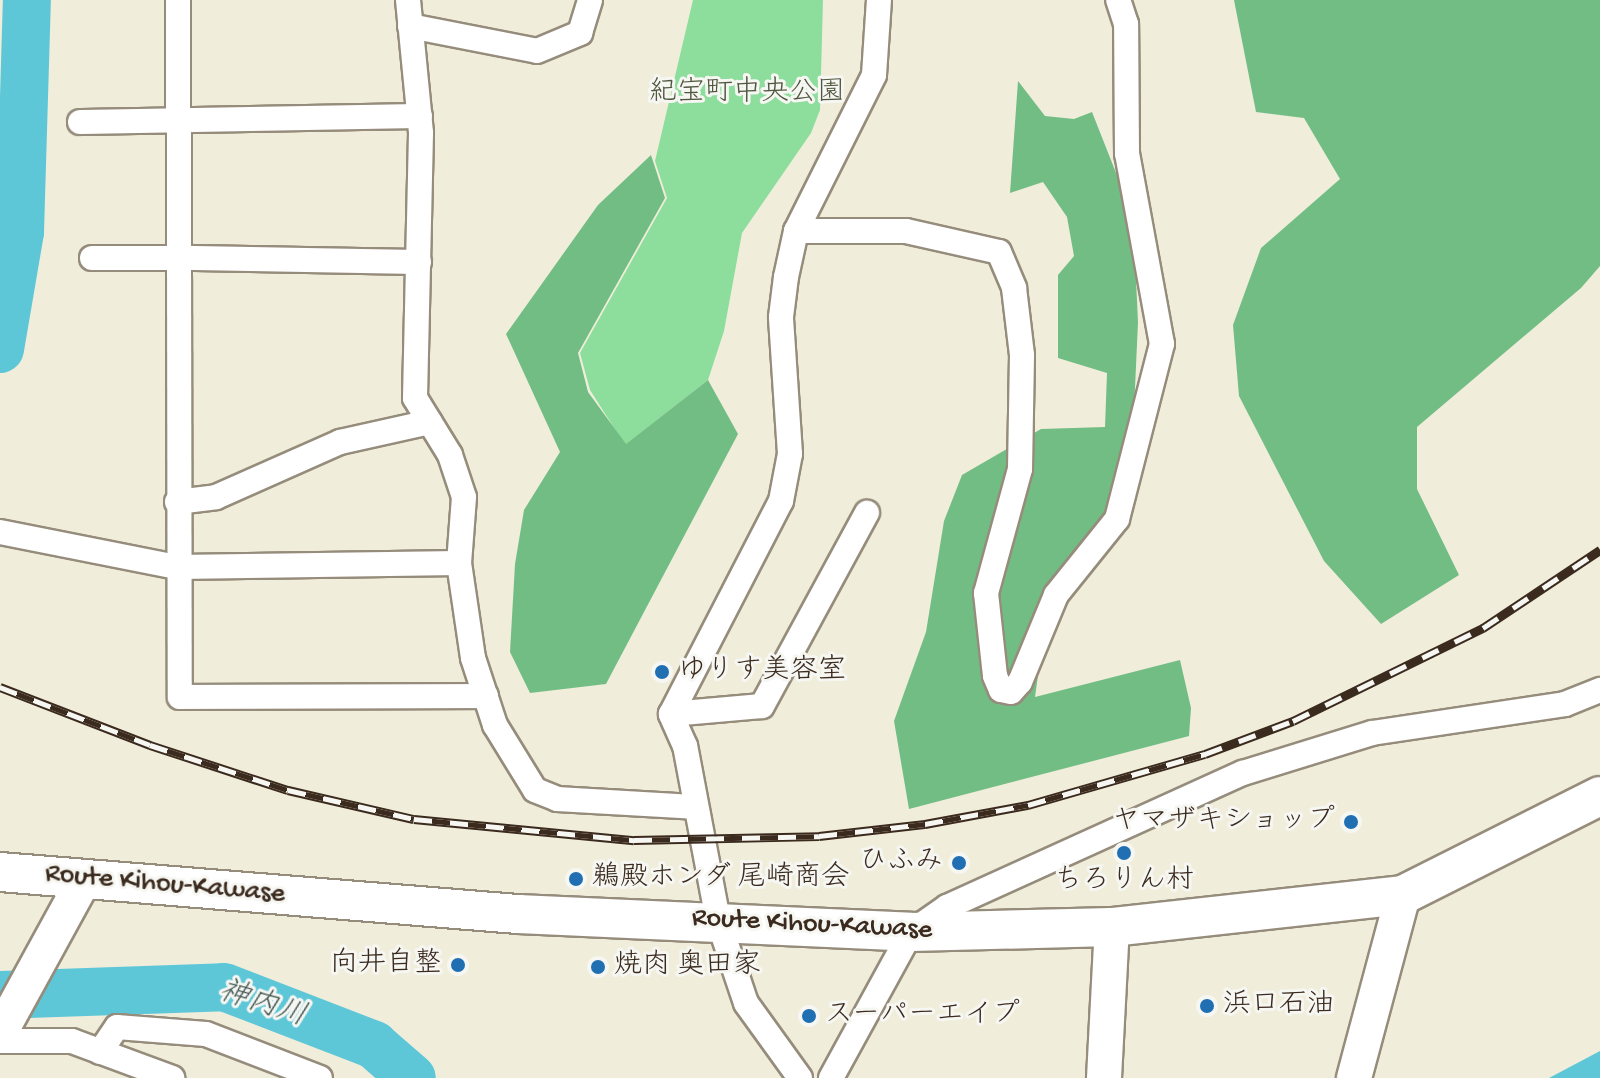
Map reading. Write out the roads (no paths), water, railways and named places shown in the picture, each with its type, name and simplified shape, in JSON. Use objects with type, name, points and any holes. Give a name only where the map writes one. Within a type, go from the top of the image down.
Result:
[{"type":"main road","name":"Route Kihou-Kawase","points":[[0,872],[518,914],[718,920],[911,932],[1112,927],[1403,895],[1600,796]]},
{"type":"street","points":[[178,0],[177,567],[180,697],[486,696]]},
{"type":"street","points":[[408,0],[420,116],[415,398],[450,455],[464,497],[459,563],[473,658],[495,725],[535,790],[557,799],[694,807]]},
{"type":"street","points":[[410,26],[537,51],[580,33],[590,0]]},
{"type":"street","points":[[671,714],[781,501],[790,454],[781,317],[796,231],[874,75],[879,0]]},
{"type":"street","points":[[796,231],[906,231],[999,252],[1014,288],[1022,355],[1020,469],[986,593],[995,676],[1001,690],[1011,692],[1020,682],[1040,623],[1056,595],[1117,519],[1162,344],[1127,154],[1126,24],[1118,0]]},
{"type":"street","points":[[80,122],[420,116]]},
{"type":"street","points":[[92,258],[419,262]]},
{"type":"street","points":[[177,502],[216,497],[340,442],[430,422]]},
{"type":"street","points":[[671,714],[762,706],[867,513]]},
{"type":"street","points":[[0,532],[177,567],[459,563]]},
{"type":"street","points":[[831,1078],[911,932],[947,907],[1243,773],[1372,733],[1565,704],[1600,690]]},
{"type":"street","points":[[671,714],[685,746],[694,807],[718,920],[746,1003],[800,1078]]},
{"type":"street","points":[[0,1033],[85,878]]},
{"type":"street","points":[[1354,1078],[1403,895]]},
{"type":"street","points":[[1104,1078],[1112,927]]},
{"type":"street","points":[[100,1052],[117,1027],[206,1034],[320,1078]]},
{"type":"street","points":[[0,1041],[72,1041],[172,1078]]},
{"type":"water","points":[[1600,1051],[1600,1078],[1549,1078]]},
{"type":"waterway","name":"神内川","points":[[0,349],[20,232],[27,0]]},
{"type":"waterway","name":"神内川","points":[[0,995],[224,987],[374,1045],[412,1078]]},
{"type":"railway","points":[[0,687],[150,745],[288,790],[414,819],[634,840],[819,836],[925,824],[1028,805],[1205,754],[1293,721],[1483,628],[1600,550]]},
{"type":"place","name":"ゆりす美容室","points":[[662,672]]},
{"type":"place","name":"ヤマザキショップ","points":[[1351,822]]},
{"type":"place","name":"ちろりん村","points":[[1124,853]]},
{"type":"place","name":"ひふみ","points":[[959,863]]},
{"type":"place","name":"鵜殿ホンダ 尾崎商会","points":[[576,879]]},
{"type":"place","name":"向井自整","points":[[458,965]]},
{"type":"place","name":"焼肉 奥田家","points":[[598,967]]},
{"type":"place","name":"浜口石油","points":[[1207,1006]]},
{"type":"place","name":"スーパーエイプ","points":[[809,1016]]},
{"type":"park label","name":"紀宝町中央公園","points":[[747,94]]}]
